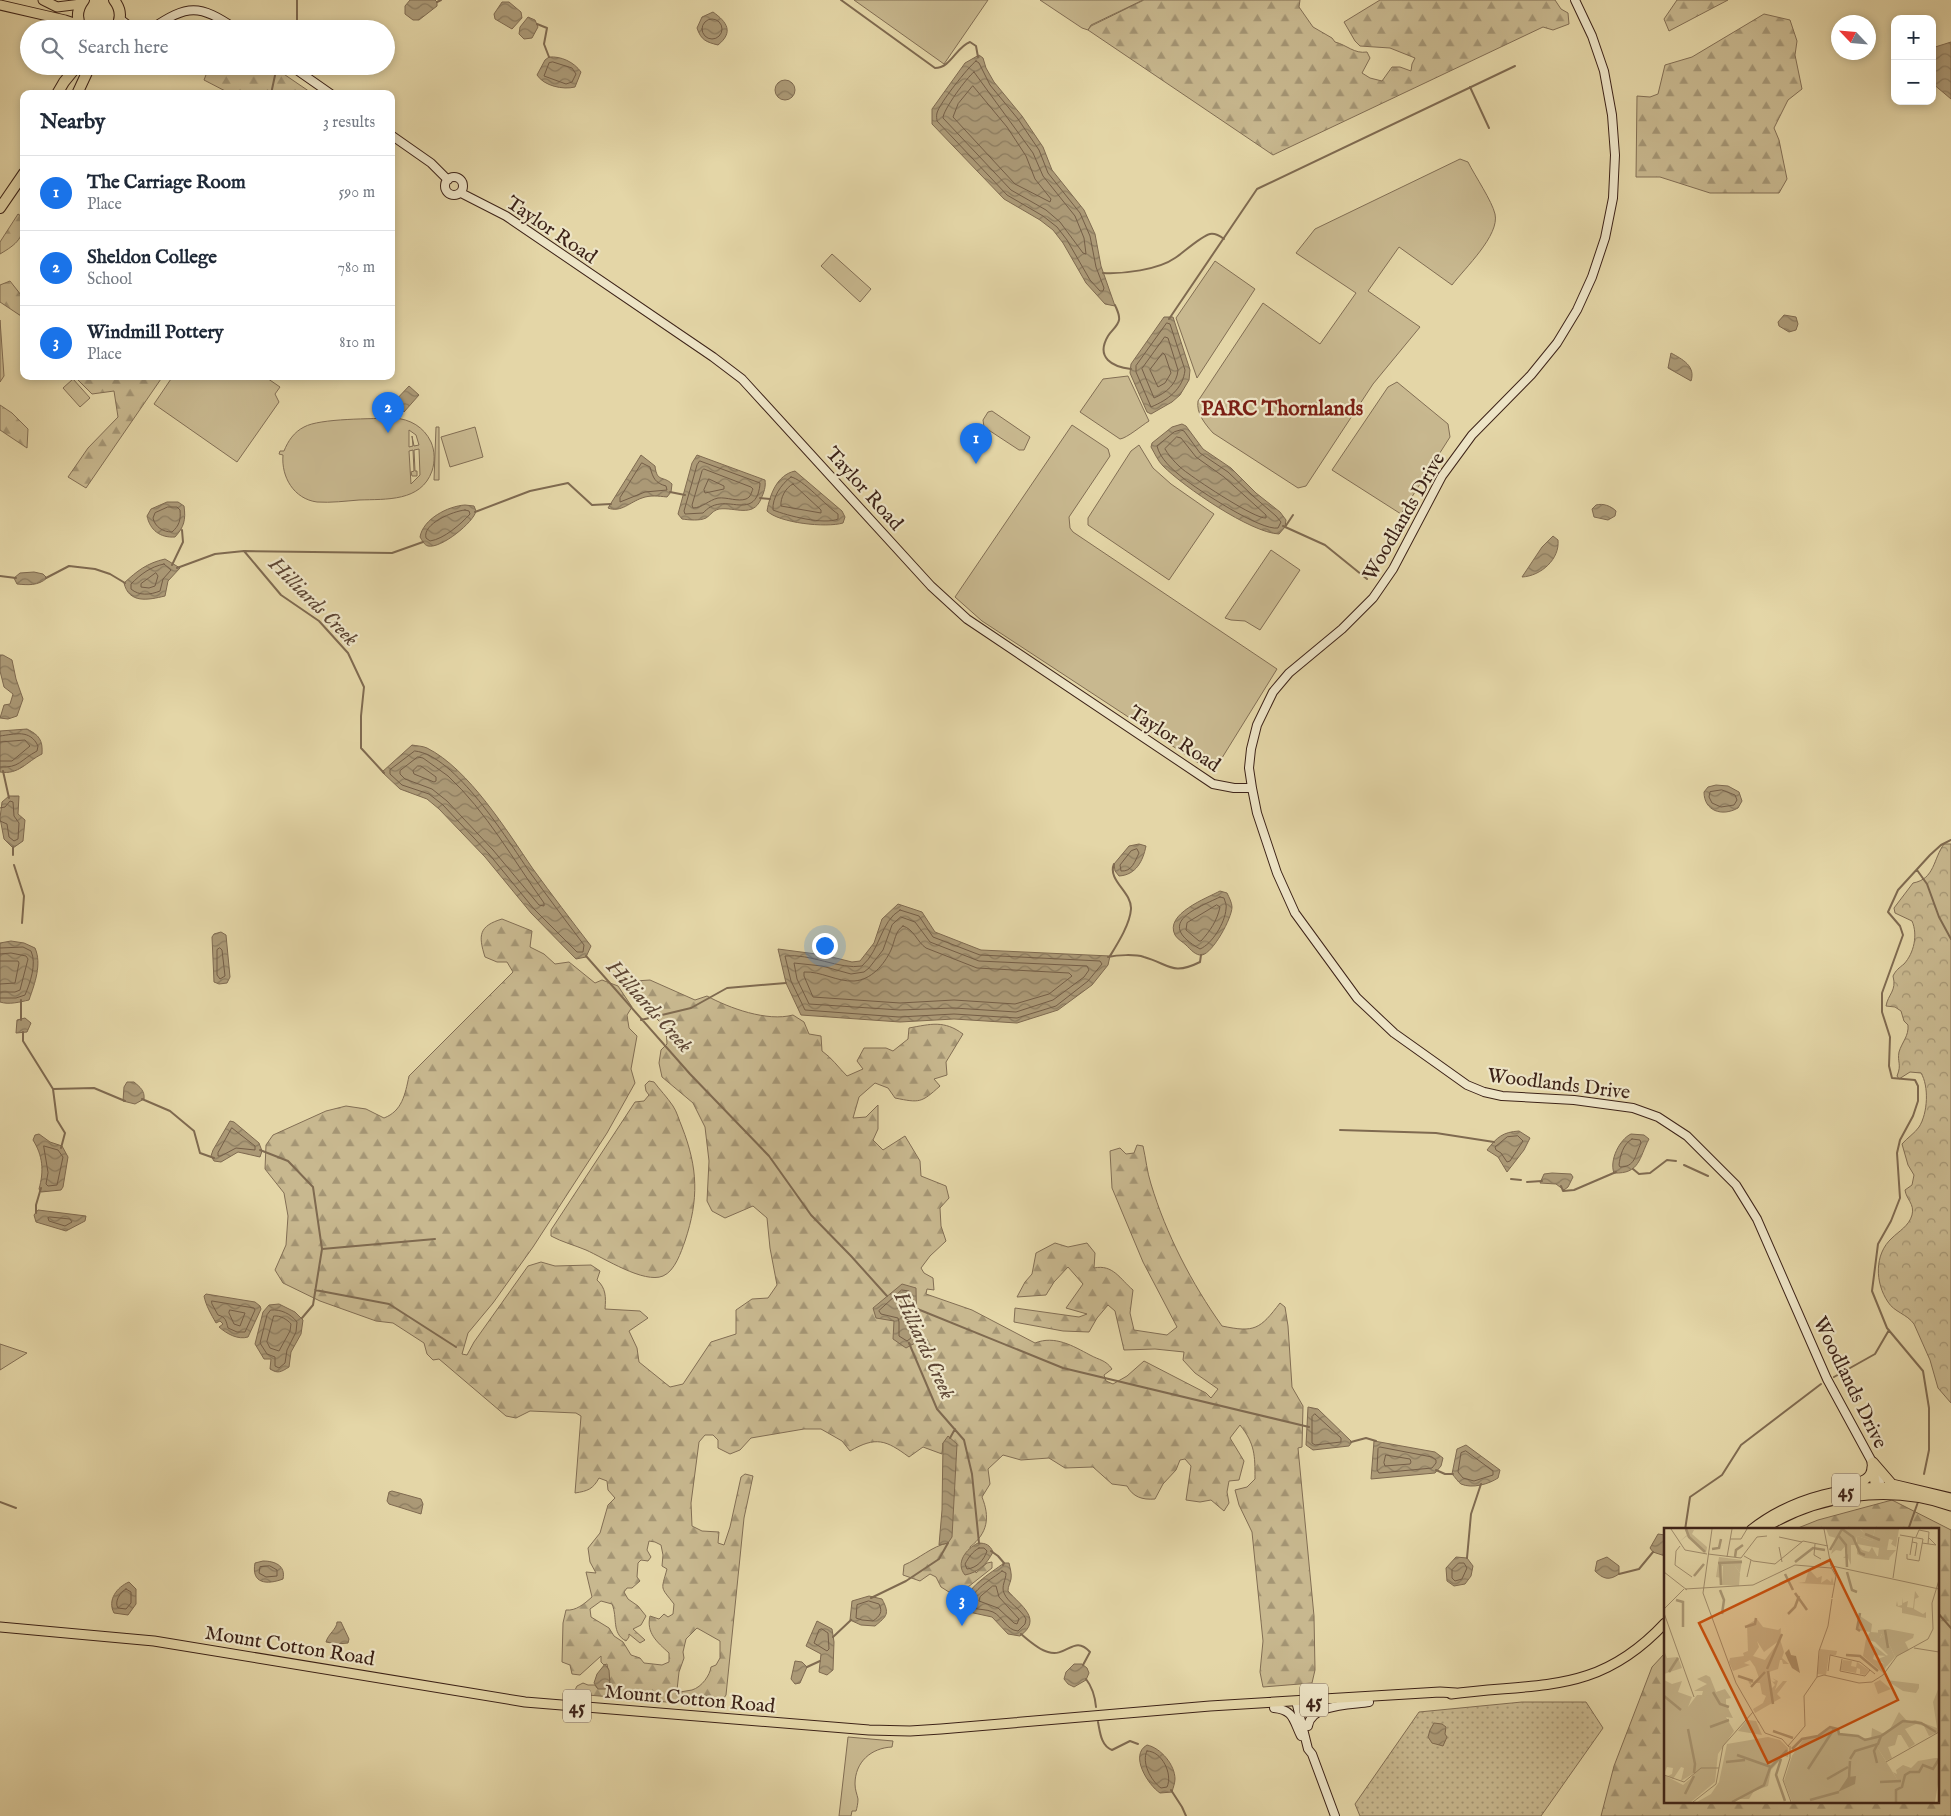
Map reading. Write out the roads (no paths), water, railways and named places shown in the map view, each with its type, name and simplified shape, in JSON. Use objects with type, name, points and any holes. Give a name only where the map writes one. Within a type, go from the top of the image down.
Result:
[{"type":"highway","points":[[79,20],[78,15],[82,2]]},
{"type":"highway","points":[[118,2],[118,20]]},
{"type":"highway","points":[[60,90],[70,75]]},
{"type":"highway","points":[[79,90],[86,75]]},
{"type":"highway","points":[[0,208],[20,179]]},
{"type":"main road","points":[[43,0],[57,7],[82,2]]},
{"type":"main road","name":"Woodlands Drive","points":[[1575,0],[1592,36],[1604,71],[1612,115],[1615,156],[1613,198],[1610,214],[1605,238],[1592,277],[1577,310],[1557,343],[1532,375],[1472,435],[1442,476],[1393,569],[1373,598],[1342,629],[1289,673],[1273,692],[1257,725],[1251,748],[1250,768],[1257,813],[1277,873],[1295,913],[1358,998],[1394,1033],[1467,1085],[1484,1092],[1502,1096],[1574,1100],[1633,1108],[1658,1117],[1687,1136],[1736,1185],[1757,1219],[1827,1379],[1871,1461]]},
{"type":"main road","points":[[0,5],[64,20]]},
{"type":"main road","points":[[167,20],[180,12],[191,10],[209,12],[222,20]]},
{"type":"main road","points":[[170,20],[180,12]]},
{"type":"main road","points":[[304,75],[325,90]]},
{"type":"main road","points":[[395,138],[431,163],[448,180]]},
{"type":"main road","points":[[457,177],[462,181],[464,187],[461,193],[456,195],[448,193],[445,188],[448,180],[457,177]]},
{"type":"main road","name":"Taylor Road","points":[[461,193],[506,216],[713,356],[742,379],[931,586],[967,619],[1213,784],[1234,788],[1252,788]]},
{"type":"main road","points":[[1871,1461],[1890,1483],[1903,1488],[1951,1498]]},
{"type":"main road","points":[[1871,1461],[1878,1488]]},
{"type":"main road","points":[[1791,1506],[1818,1491],[1863,1481],[1871,1475],[1871,1461]]},
{"type":"main road","points":[[1869,1495],[1878,1488],[1915,1494],[1951,1504]]},
{"type":"main road","name":"45","points":[[1754,1528],[1791,1506],[1834,1492],[1903,1488]]},
{"type":"main road","points":[[1764,1528],[1783,1517],[1812,1506],[1845,1498],[1869,1495],[1914,1497],[1951,1504]]},
{"type":"main road","name":"Mount Cotton Road","points":[[0,1627],[164,1642],[525,1702],[869,1730],[934,1730],[1172,1710],[1369,1702],[1549,1685],[1586,1676],[1623,1659],[1664,1625]]},
{"type":"main road","name":"Mount Cotton Road","points":[[1172,1710],[1274,1708],[1299,1704],[1440,1692],[1456,1693]]},
{"type":"main road","points":[[1308,1726],[1310,1718],[1319,1710],[1369,1702]]},
{"type":"main road","points":[[1299,1704],[1308,1726],[1310,1752]]},
{"type":"main road","points":[[1299,1704],[1310,1752]]},
{"type":"main road","points":[[1274,1708],[1283,1709],[1290,1713],[1310,1752],[1335,1816]]},
{"type":"water","points":[[410,0],[435,0],[437,6],[419,20],[413,20],[405,14],[405,6]]},
{"type":"water","points":[[502,2],[509,2],[521,12],[522,18],[512,29],[495,19],[494,14]]},
{"type":"water","points":[[713,12],[727,27],[726,36],[718,45],[704,40],[697,28],[702,17]]},
{"type":"water","points":[[528,17],[535,20],[538,27],[532,38],[524,39],[519,34],[520,27]]},
{"type":"water","points":[[1951,42],[1951,99],[1936,86],[1936,47]]},
{"type":"water","points":[[979,55],[983,58],[994,82],[1022,116],[1043,147],[1052,170],[1084,210],[1095,234],[1101,266],[1115,306],[1105,304],[1086,283],[1063,243],[1053,230],[1040,220],[1004,199],[932,124],[932,109],[965,63]]},
{"type":"water","points":[[549,57],[563,59],[578,68],[581,72],[575,87],[554,86],[540,79],[537,75],[545,60]]},
{"type":"water","points":[[781,80],[789,80],[795,86],[795,94],[789,100],[781,100],[775,94],[775,86]]},
{"type":"water","points":[[1784,315],[1796,317],[1798,324],[1796,330],[1789,332],[1779,326],[1778,322]]},
{"type":"water","points":[[1164,317],[1173,317],[1190,370],[1189,380],[1180,395],[1151,414],[1147,412],[1130,373],[1131,364]]},
{"type":"water","points":[[1671,353],[1690,367],[1692,371],[1691,381],[1668,368]]},
{"type":"water","points":[[409,386],[419,395],[404,412],[394,402]]},
{"type":"water","points":[[1182,424],[1186,426],[1203,449],[1231,468],[1256,493],[1280,512],[1286,520],[1285,527],[1279,534],[1252,526],[1218,508],[1161,464],[1151,447],[1152,443],[1172,427]]},
{"type":"water","points":[[641,455],[655,466],[659,477],[672,484],[671,492],[667,497],[648,496],[621,508],[608,508]]},
{"type":"water","points":[[697,455],[765,480],[764,492],[758,505],[748,510],[719,509],[701,520],[682,519],[678,514],[692,463]]},
{"type":"water","points":[[795,471],[842,511],[845,517],[843,523],[815,525],[782,519],[767,511],[775,486],[783,477]]},
{"type":"water","points":[[167,502],[178,502],[184,506],[184,523],[175,537],[165,536],[156,532],[148,521],[147,516],[151,509]]},
{"type":"water","points":[[1599,504],[1612,508],[1616,511],[1615,516],[1608,520],[1594,517],[1592,509]]},
{"type":"water","points":[[465,505],[474,506],[476,511],[463,528],[434,546],[424,544],[420,537],[422,530],[431,519],[451,508]]},
{"type":"water","points":[[1553,536],[1558,540],[1558,547],[1552,560],[1542,570],[1522,577],[1542,547]]},
{"type":"water","points":[[165,559],[180,568],[168,581],[165,596],[140,599],[126,590],[124,583],[133,575],[153,563]]},
{"type":"water","points":[[34,572],[43,574],[47,578],[36,584],[29,585],[17,584],[14,578],[20,573]]},
{"type":"water","points":[[0,655],[12,660],[23,699],[17,716],[8,719],[0,718],[4,705],[10,704],[13,694],[4,687],[0,671]]},
{"type":"water","points":[[27,729],[35,733],[39,738],[42,745],[42,754],[17,770],[0,772],[0,731]]},
{"type":"water","points":[[412,745],[425,747],[443,758],[458,770],[486,802],[591,946],[586,957],[576,959],[531,913],[485,857],[439,809],[427,799],[400,789],[382,772]]},
{"type":"water","points":[[1716,785],[1728,786],[1739,792],[1742,801],[1738,808],[1732,811],[1720,812],[1715,811],[1707,804],[1704,792],[1708,787]]},
{"type":"water","points":[[9,796],[19,796],[18,814],[25,820],[23,841],[13,848],[4,839],[0,818],[2,802]]},
{"type":"water","points":[[1139,844],[1146,846],[1141,862],[1130,873],[1119,876],[1115,871],[1114,864],[1129,846]]},
{"type":"water","points":[[1220,891],[1227,893],[1231,902],[1232,907],[1229,919],[1211,948],[1202,955],[1198,954],[1193,952],[1175,935],[1173,927],[1176,920],[1188,908]]},
{"type":"water","points":[[898,904],[922,912],[935,932],[981,950],[1110,956],[1108,965],[1092,985],[1058,1010],[1017,1023],[954,1019],[900,1022],[801,1015],[786,983],[778,949],[824,955],[852,962],[860,961],[874,943],[882,919]]},
{"type":"water","points":[[221,932],[226,935],[230,977],[227,983],[219,984],[214,982],[212,937],[214,934]]},
{"type":"water","points":[[11,941],[24,943],[35,948],[38,967],[29,1000],[7,1003],[0,1002],[0,943]]},
{"type":"water","points":[[25,1018],[31,1023],[27,1032],[16,1033],[17,1020]]},
{"type":"water","points":[[127,1082],[134,1082],[140,1087],[144,1094],[144,1099],[135,1104],[123,1101],[124,1087]]},
{"type":"water","points":[[230,1121],[234,1122],[259,1143],[262,1151],[260,1157],[238,1152],[221,1162],[214,1161],[211,1156],[213,1150]]},
{"type":"water","points":[[1519,1131],[1530,1138],[1524,1150],[1507,1172],[1498,1157],[1487,1150],[1501,1136]]},
{"type":"water","points":[[39,1134],[50,1142],[62,1146],[68,1157],[61,1190],[41,1192],[39,1189],[42,1164],[33,1140],[35,1135]]},
{"type":"water","points":[[1631,1134],[1644,1135],[1649,1139],[1638,1164],[1634,1168],[1623,1173],[1614,1173],[1613,1162],[1616,1150],[1623,1140]]},
{"type":"water","points":[[1544,1174],[1571,1174],[1573,1177],[1568,1187],[1564,1190],[1556,1184],[1540,1183]]},
{"type":"water","points":[[38,1210],[86,1216],[85,1221],[66,1231],[36,1222],[34,1215]]},
{"type":"water","points":[[902,1284],[916,1288],[917,1342],[906,1348],[893,1339],[894,1321],[876,1318],[873,1308]]},
{"type":"water","points":[[206,1294],[255,1302],[260,1306],[261,1309],[248,1337],[240,1338],[233,1336],[219,1327],[223,1324],[220,1321],[216,1323],[206,1303],[204,1296]]},
{"type":"water","points":[[279,1304],[295,1312],[303,1320],[301,1334],[291,1352],[289,1367],[277,1372],[270,1369],[271,1359],[264,1359],[255,1344],[263,1312],[269,1305]]},
{"type":"water","points":[[1308,1407],[1318,1409],[1352,1442],[1349,1446],[1313,1450],[1306,1445]]},
{"type":"water","points":[[948,1436],[957,1444],[952,1537],[948,1543],[939,1545],[942,1510],[943,1443]]},
{"type":"water","points":[[1374,1441],[1435,1452],[1443,1458],[1441,1466],[1435,1473],[1371,1479]]},
{"type":"water","points":[[1466,1445],[1500,1470],[1498,1478],[1475,1486],[1459,1482],[1452,1474],[1457,1449]]},
{"type":"water","points":[[392,1491],[421,1499],[423,1504],[421,1514],[389,1504],[387,1501],[389,1492]]},
{"type":"water","points":[[1658,1534],[1664,1535],[1664,1556],[1653,1552],[1650,1548]]},
{"type":"water","points":[[978,1543],[987,1545],[993,1552],[982,1567],[965,1575],[961,1566],[963,1557],[969,1549]]},
{"type":"water","points":[[1456,1557],[1467,1558],[1473,1566],[1471,1576],[1465,1584],[1454,1586],[1447,1581],[1446,1568]]},
{"type":"water","points":[[1607,1557],[1619,1566],[1619,1574],[1609,1578],[1601,1576],[1595,1571],[1597,1561]]},
{"type":"water","points":[[271,1562],[281,1567],[283,1579],[266,1582],[258,1579],[254,1570],[255,1563]]},
{"type":"water","points":[[1004,1563],[1009,1563],[1011,1573],[1008,1591],[1024,1607],[1030,1618],[1027,1630],[1020,1636],[1008,1634],[992,1617],[969,1612],[965,1606],[966,1599],[973,1587]]},
{"type":"water","points":[[129,1582],[136,1589],[136,1604],[128,1615],[114,1613],[112,1603],[114,1594]]},
{"type":"water","points":[[869,1596],[882,1599],[886,1608],[885,1617],[875,1626],[861,1625],[850,1620],[852,1601]]},
{"type":"water","points":[[817,1621],[832,1629],[834,1642],[833,1670],[827,1675],[819,1672],[821,1654],[806,1646]]},
{"type":"water","points":[[337,1622],[341,1622],[349,1639],[348,1643],[326,1642],[336,1627]]},
{"type":"water","points":[[795,1661],[802,1662],[807,1667],[800,1683],[795,1684],[791,1679]]},
{"type":"water","points":[[605,1664],[609,1670],[610,1687],[608,1689],[598,1689],[594,1683],[597,1674]]},
{"type":"water","points":[[1074,1664],[1082,1664],[1089,1673],[1086,1680],[1074,1687],[1064,1679],[1066,1672]]},
{"type":"water","points":[[1434,1723],[1442,1724],[1446,1727],[1445,1734],[1447,1737],[1443,1746],[1432,1743],[1428,1737]]},
{"type":"water","points":[[1147,1745],[1162,1753],[1173,1768],[1175,1779],[1172,1792],[1160,1793],[1150,1784],[1142,1770],[1140,1756],[1142,1750]]},
{"type":"waterway","points":[[297,0],[297,20]]},
{"type":"waterway","points":[[437,2],[441,0]]},
{"type":"waterway","points":[[841,0],[935,68],[945,65],[961,48],[970,42],[976,46],[978,57]]},
{"type":"waterway","points":[[537,24],[547,28],[544,44],[549,57]]},
{"type":"waterway","points":[[1169,319],[1257,189],[1515,66]]},
{"type":"waterway","points":[[272,90],[275,75]]},
{"type":"waterway","points":[[1470,87],[1489,128]]},
{"type":"waterway","points":[[1103,273],[1130,272],[1159,266],[1175,258],[1206,235],[1216,234],[1224,239]]},
{"type":"waterway","points":[[1115,305],[1119,314],[1119,320],[1108,336],[1104,350],[1105,356],[1112,363],[1131,369]]},
{"type":"waterway","points":[[475,512],[530,491],[568,483],[592,505],[611,504]]},
{"type":"waterway","points":[[670,492],[685,495]]},
{"type":"waterway","points":[[760,498],[770,499]]},
{"type":"waterway","points":[[1285,527],[1293,515]]},
{"type":"waterway","points":[[1283,526],[1325,545],[1367,579]]},
{"type":"waterway","points":[[172,565],[183,542],[182,530]]},
{"type":"waterway","points":[[177,568],[215,554],[244,551],[392,553],[423,542]]},
{"type":"waterway","name":"Hilliards Creek","points":[[244,551],[281,595],[319,621],[348,653],[364,687],[361,716],[361,748],[384,773]]},
{"type":"waterway","name":"Hilliards Creek","points":[[46,578],[69,566],[95,569],[110,574],[125,583]]},
{"type":"waterway","name":"Hilliards Creek","points":[[0,576],[16,578]]},
{"type":"waterway","name":"Hilliards Creek","points":[[3,771],[9,798]]},
{"type":"waterway","points":[[1924,1474],[1929,1450],[1929,1408],[1923,1371],[1887,1328],[1872,1291],[1878,1244],[1891,1221],[1900,1198],[1897,1153],[1900,1140],[1913,1116],[1918,1101],[1918,1086],[1915,1080],[1892,1078],[1889,1066],[1890,1037],[1882,1012],[1882,993],[1903,935],[1900,926],[1888,912],[1898,890],[1930,855],[1941,845],[1951,840]]},
{"type":"waterway","name":"Hilliards Creek","points":[[13,847],[13,855]]},
{"type":"waterway","points":[[1110,956],[1126,927],[1131,909],[1128,897],[1114,875],[1114,864]]},
{"type":"waterway","name":"Hilliards Creek","points":[[14,865],[24,896],[22,923]]},
{"type":"waterway","points":[[1917,870],[1927,884],[1939,917],[1951,939]]},
{"type":"waterway","points":[[1108,957],[1140,956],[1171,967],[1183,968],[1200,962],[1201,955]]},
{"type":"waterway","name":"Hilliards Creek","points":[[586,956],[690,1074],[769,1156],[811,1215],[887,1296]]},
{"type":"waterway","points":[[641,1020],[691,1008],[727,988],[786,983]]},
{"type":"waterway","name":"Hilliards Creek","points":[[21,1000],[21,1020]]},
{"type":"waterway","name":"Hilliards Creek","points":[[23,1032],[23,1041],[53,1089],[57,1120],[65,1133],[61,1148]]},
{"type":"waterway","name":"Hilliards Creek","points":[[53,1089],[94,1088],[125,1101]]},
{"type":"waterway","name":"Hilliards Creek","points":[[142,1099],[170,1111],[194,1131],[200,1153],[214,1158]]},
{"type":"waterway","points":[[1340,1130],[1436,1133],[1494,1142]]},
{"type":"waterway","points":[[260,1150],[288,1161],[313,1187],[322,1249],[313,1305],[302,1318]]},
{"type":"waterway","points":[[1633,1169],[1639,1174],[1650,1173],[1667,1160],[1676,1161]]},
{"type":"waterway","points":[[1684,1165],[1708,1176]]},
{"type":"waterway","points":[[1561,1186],[1563,1191],[1574,1190],[1616,1172]]},
{"type":"waterway","points":[[1511,1179],[1521,1180]]},
{"type":"waterway","points":[[1527,1182],[1542,1181]]},
{"type":"waterway","name":"Hilliards Creek","points":[[36,1213],[36,1205],[41,1188]]},
{"type":"waterway","points":[[322,1249],[435,1239]]},
{"type":"waterway","points":[[315,1290],[389,1304],[456,1347]]},
{"type":"waterway","points":[[915,1308],[1063,1368],[1309,1427]]},
{"type":"waterway","points":[[1834,1377],[1875,1354],[1889,1330]]},
{"type":"waterway","name":"Hilliards Creek","points":[[909,1343],[937,1409],[964,1440],[972,1474],[979,1543]]},
{"type":"waterway","points":[[1685,1528],[1690,1497],[1722,1475],[1741,1445],[1821,1384]]},
{"type":"waterway","points":[[950,1438],[955,1429]]},
{"type":"waterway","points":[[1351,1442],[1366,1438],[1376,1441]]},
{"type":"waterway","points":[[1436,1470],[1445,1474],[1453,1474]]},
{"type":"waterway","points":[[1467,1558],[1471,1514],[1481,1484]]},
{"type":"waterway","points":[[0,1502],[16,1508]]},
{"type":"waterway","points":[[1909,1528],[1918,1502]]},
{"type":"waterway","points":[[871,1598],[906,1581],[939,1559],[948,1543]]},
{"type":"waterway","name":"Hilliards Creek","points":[[991,1551],[998,1556],[1004,1563],[1003,1565]]},
{"type":"waterway","points":[[1619,1574],[1639,1569],[1653,1552]]},
{"type":"waterway","points":[[1938,1613],[1951,1628]]},
{"type":"waterway","points":[[833,1637],[851,1620]]},
{"type":"waterway","name":"Hilliards Creek","points":[[1021,1634],[1037,1647],[1048,1652],[1060,1652],[1079,1645],[1084,1647],[1090,1652],[1083,1665]]},
{"type":"waterway","points":[[807,1667],[820,1661]]},
{"type":"waterway","name":"Hilliards Creek","points":[[1086,1679],[1093,1692],[1096,1707]]},
{"type":"waterway","points":[[1098,1722],[1102,1738],[1108,1748],[1112,1750],[1130,1741],[1138,1744]]},
{"type":"waterway","points":[[1171,1790],[1186,1816]]},
{"type":"place","name":"Sheldon College","points":[[388,433]]},
{"type":"place","name":"The Carriage Room","points":[[976,464]]},
{"type":"place","name":"Windmill Pottery","points":[[962,1626]]},
{"type":"district","name":"PARC Thornlands","points":[[1282,408]]}]
